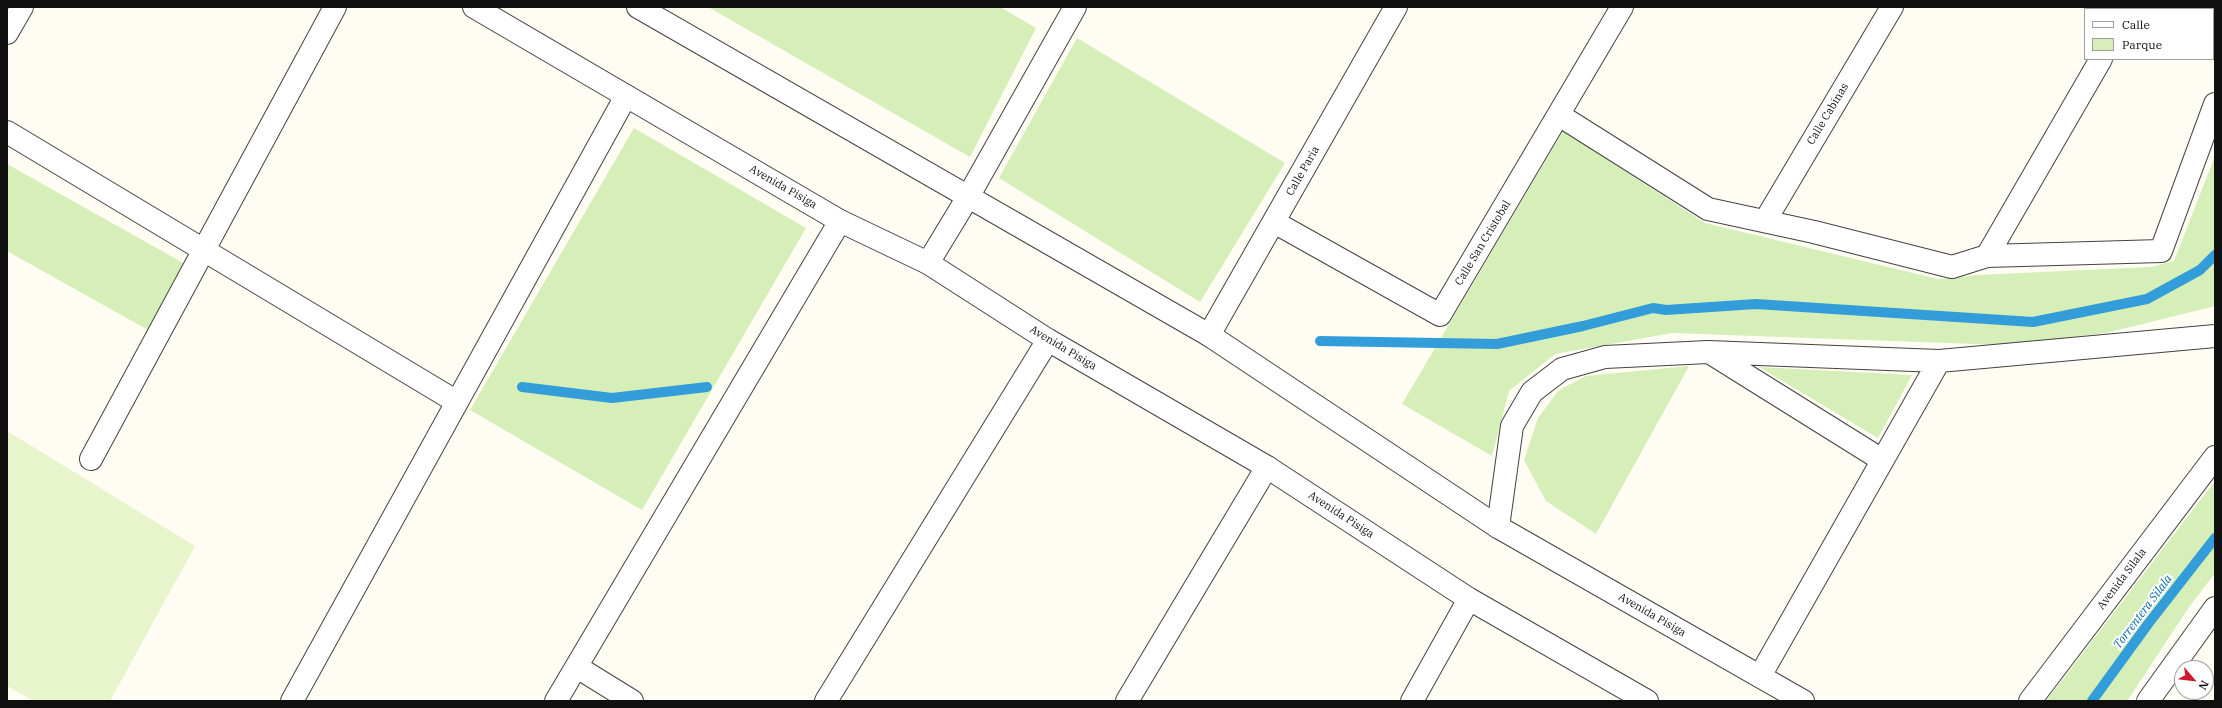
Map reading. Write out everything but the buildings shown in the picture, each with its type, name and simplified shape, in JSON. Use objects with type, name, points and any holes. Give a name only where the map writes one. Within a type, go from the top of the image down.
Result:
[{"type":"street","points":[[7,33],[22,7]]},
{"type":"street","points":[[91,459],[335,7]]},
{"type":"street","name":"Avenida Pisiga","points":[[474,7],[840,221],[928,263],[1048,340],[1267,467],[1469,599],[1647,701]]},
{"type":"street","name":"Avenida Pisiga","points":[[638,7],[1209,335],[1498,527],[1803,701]]},
{"type":"street","points":[[928,263],[968,197],[1075,7]]},
{"type":"street","name":"Calle Paria","points":[[1209,335],[1396,7]]},
{"type":"street","name":"Calle San Cristobal","points":[[1274,222],[1440,315],[1622,7]]},
{"type":"street","name":"Calle Cabinas","points":[[1765,221],[1892,7]]},
{"type":"street","points":[[1986,256],[2099,60]]},
{"type":"street","points":[[292,701],[626,96]]},
{"type":"street","points":[[1559,115],[1708,209],[1765,221],[1952,267],[1986,256],[2161,251],[2215,104]]},
{"type":"street","points":[[7,132],[457,402]]},
{"type":"street","points":[[556,701],[840,221]]},
{"type":"street","points":[[1498,527],[1512,426],[1532,392],[1562,369],[1605,357],[1708,352],[1939,362],[2215,336]]},
{"type":"street","points":[[826,701],[1048,340]]},
{"type":"street","points":[[1708,352],[1882,460]]},
{"type":"street","points":[[1760,676],[1939,362]]},
{"type":"street","name":"Avenida Silala","points":[[2030,701],[2215,457]]},
{"type":"street","points":[[1127,701],[1267,467]]},
{"type":"street","points":[[1412,701],[1469,599]]},
{"type":"street","points":[[2148,701],[2215,608]]},
{"type":"street","points":[[577,667],[632,701]]},
{"type":"green space","points":[[708,7],[1000,7],[1036,28],[970,157]]},
{"type":"green space","points":[[1077,38],[1285,163],[1200,302],[999,178]]},
{"type":"green space","points":[[634,128],[806,228],[642,510],[470,410]]},
{"type":"green space","points":[[1563,131],[1705,223],[1938,279],[1977,275],[2151,267],[2174,261],[2215,156],[2215,306],[2106,333],[2003,345],[1672,333],[1555,354],[1509,391],[1492,456],[1402,404]]},
{"type":"green space","points":[[7,164],[185,264],[148,330],[7,251]]},
{"type":"green space","points":[[1689,366],[1596,534],[1546,501],[1524,460],[1538,418],[1559,390],[1586,376]]},
{"type":"green space","points":[[1759,367],[1912,375],[1878,438]]},
{"type":"green space","points":[[7,431],[195,546],[110,701],[34,701],[7,686]]},
{"type":"green space","points":[[2215,481],[2215,573],[2189,607],[2127,701],[2046,701]]},
{"type":"waterway","points":[[1320,341],[1497,344],[1583,326],[1653,308],[1666,310],[1756,304],[2033,322],[2147,299],[2200,270],[2215,255]]},
{"type":"waterway","points":[[522,387],[612,398],[707,387]]},
{"type":"waterway","name":"Torrentera Silala","points":[[2092,701],[2148,624],[2215,538]]}]
